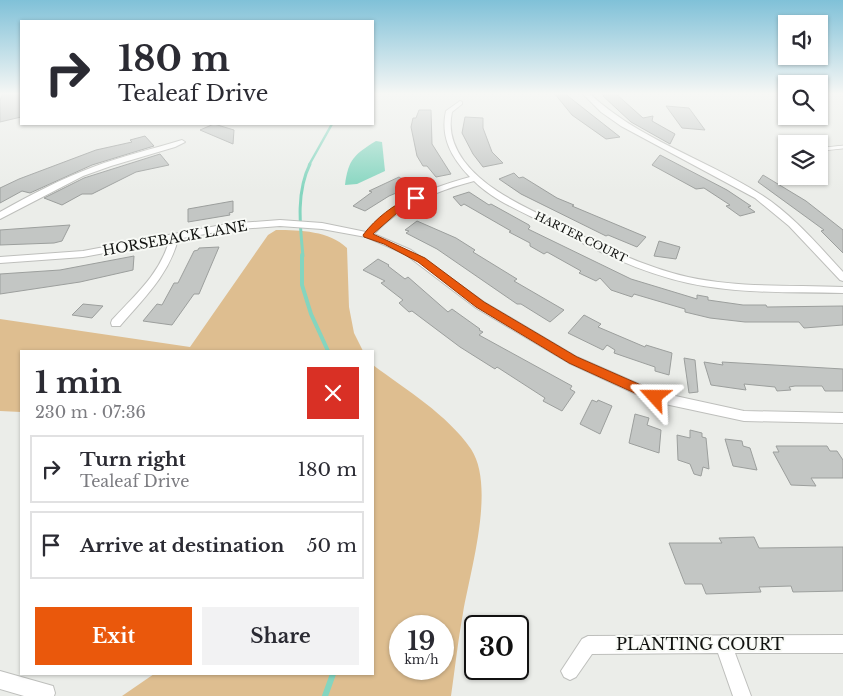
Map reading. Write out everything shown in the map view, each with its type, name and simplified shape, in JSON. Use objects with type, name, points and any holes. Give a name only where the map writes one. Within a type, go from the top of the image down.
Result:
[{"type":"street","name":"HARTER COURT","points":[[445,125],[454,152],[475,178],[508,200],[616,256],[688,280],[735,287],[778,290],[843,290]]},
{"type":"street","points":[[625,125],[642,136],[724,176],[759,197],[793,224],[843,278]]},
{"type":"street","points":[[0,216],[70,179],[182,142]]},
{"type":"street","points":[[368,235],[377,224],[402,204],[430,191],[475,178]]},
{"type":"street","name":"HORSEBACK LANE","points":[[0,260],[83,254],[227,227],[280,223],[322,226],[368,235],[388,242],[422,260],[480,305],[573,360],[655,397],[744,416],[843,418]]},
{"type":"street","points":[[116,323],[165,267],[172,251],[174,237]]},
{"type":"street","name":"PLANTING COURT","points":[[570,671],[588,644],[843,644]]},
{"type":"street","points":[[723,644],[742,696]]},
{"type":"street","points":[[0,680],[46,693]]},
{"type":"lane","points":[[828,149],[843,147]]},
{"type":"shaded area","points":[[376,141],[382,142],[385,171],[357,184],[345,185],[348,169],[354,158]]},
{"type":"shaded area","points":[[276,230],[305,231],[332,238],[347,248],[349,307],[354,333],[362,350],[20,350],[20,412],[0,411],[0,319],[190,347],[268,235]]},
{"type":"shaded area","points":[[374,366],[425,403],[450,425],[471,449],[478,465],[481,485],[479,530],[461,623],[454,674],[454,615],[389,615],[389,680],[453,680],[451,696],[122,696],[153,675],[374,675]]},
{"type":"building","points":[[211,125],[219,125],[234,130],[233,144],[200,130]]},
{"type":"building","points":[[431,125],[432,144],[451,174],[436,177],[427,166],[423,166],[417,156],[411,127]]},
{"type":"building","points":[[463,125],[483,125],[492,152],[503,163],[483,167],[473,154],[462,133]]},
{"type":"building","points":[[587,125],[605,125],[620,137],[606,139]]},
{"type":"building","points":[[637,125],[660,125],[675,134],[670,144]]},
{"type":"building","points":[[680,125],[702,125],[705,130],[682,128]]},
{"type":"building","points":[[145,136],[154,146],[92,165],[30,193],[22,191],[0,203],[0,188],[19,179],[96,150],[132,142],[130,140]]},
{"type":"building","points":[[160,154],[169,165],[136,172],[92,194],[82,194],[62,205],[44,198],[84,178]]},
{"type":"building","points":[[660,155],[727,190],[751,206],[748,207],[755,212],[740,216],[726,206],[730,205],[704,188],[696,189],[652,165]]},
{"type":"building","points":[[514,173],[519,178],[523,177],[557,198],[574,205],[572,206],[646,237],[637,247],[608,235],[606,236],[521,194],[499,179]]},
{"type":"building","points":[[763,175],[806,201],[843,230],[843,253],[821,231],[824,230],[758,182]]},
{"type":"building","points":[[399,177],[413,186],[389,196],[365,211],[353,206],[372,192],[369,191]]},
{"type":"building","points":[[469,192],[489,205],[491,204],[529,225],[528,229],[631,279],[697,299],[697,295],[708,297],[708,300],[743,305],[766,305],[767,307],[843,306],[843,325],[804,328],[799,322],[745,322],[710,318],[685,312],[685,309],[634,294],[632,297],[611,290],[600,278],[596,281],[579,273],[581,271],[547,252],[544,254],[530,246],[530,243],[509,232],[511,231],[464,204],[461,206],[453,197]]},
{"type":"building","points":[[233,201],[233,212],[229,213],[230,215],[188,222],[188,209]]},
{"type":"building","points":[[417,221],[456,238],[475,250],[473,252],[517,279],[514,281],[564,310],[550,322],[521,304],[517,304],[437,249],[406,233],[409,231],[405,230]]},
{"type":"building","points":[[70,225],[62,241],[0,245],[0,230]]},
{"type":"building","points":[[659,241],[680,247],[676,259],[654,256]]},
{"type":"building","points":[[219,247],[199,294],[194,294],[172,325],[143,321],[157,304],[162,305],[174,283],[178,283],[194,251],[199,248]]},
{"type":"building","points":[[134,256],[133,270],[80,282],[0,294],[0,274],[60,270]]},
{"type":"building","points":[[378,259],[389,265],[405,279],[408,277],[448,312],[452,309],[480,329],[483,332],[479,335],[572,386],[570,389],[575,392],[562,411],[543,401],[545,398],[497,367],[495,369],[460,347],[412,311],[409,312],[399,303],[403,300],[381,283],[385,281],[363,270]]},
{"type":"building","points":[[83,304],[103,306],[92,318],[72,315]]},
{"type":"building","points":[[584,315],[601,324],[598,327],[645,347],[646,345],[672,353],[669,375],[655,371],[655,367],[614,353],[615,350],[607,345],[603,350],[568,333]]},
{"type":"building","points":[[684,358],[695,360],[698,392],[689,393]]},
{"type":"building","points":[[704,362],[723,365],[722,362],[843,369],[843,391],[825,391],[822,386],[795,386],[789,387],[791,390],[777,391],[775,387],[744,384],[746,390],[711,385]]},
{"type":"building","points":[[592,400],[597,402],[598,400],[612,406],[600,434],[580,424]]},
{"type":"building","points":[[635,414],[649,418],[647,425],[661,430],[659,453],[629,443]]},
{"type":"building","points":[[690,430],[702,433],[702,437],[706,438],[709,469],[703,467],[701,476],[694,474],[690,464],[678,460],[677,435],[690,438]]},
{"type":"building","points":[[725,439],[742,441],[743,446],[750,448],[757,470],[733,466]]},
{"type":"building","points":[[776,446],[827,446],[830,451],[837,451],[843,460],[843,478],[811,478],[816,486],[791,485],[773,452],[779,452]]},
{"type":"building","points":[[754,537],[759,548],[843,547],[843,591],[793,592],[791,586],[759,587],[761,592],[706,594],[702,584],[685,584],[669,543],[722,543],[719,538]]},
{"type":"waterway","points":[[309,165],[331,125]]},
{"type":"waterway","points":[[303,256],[300,209],[303,186],[310,164]]},
{"type":"waterway","points":[[302,255],[302,285],[311,314],[328,350]]},
{"type":"waterway","points":[[325,696],[333,675]]},
{"type":"route","points":[[416,198],[402,204],[377,224],[368,235],[388,242],[422,260],[480,305],[573,360],[655,397]]}]
